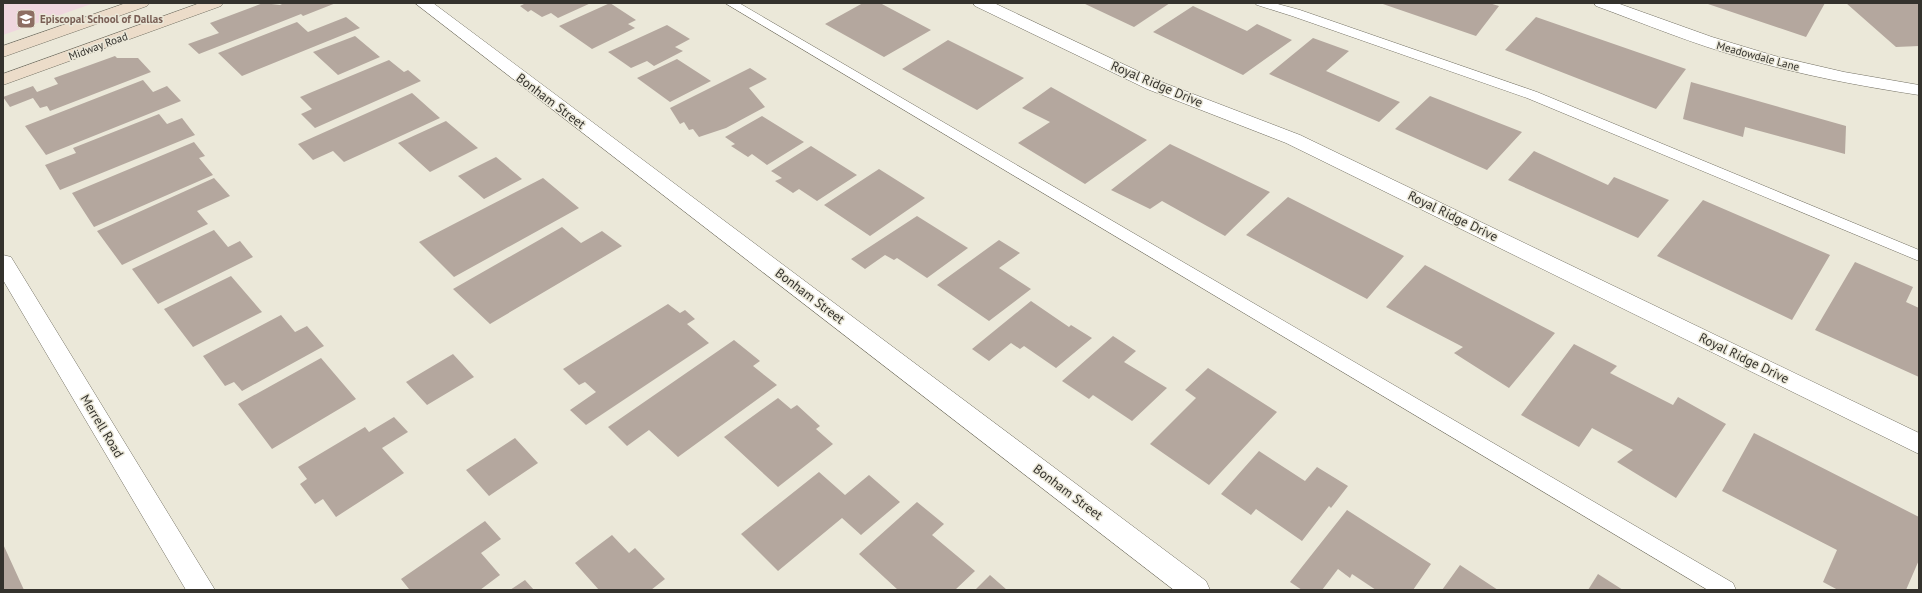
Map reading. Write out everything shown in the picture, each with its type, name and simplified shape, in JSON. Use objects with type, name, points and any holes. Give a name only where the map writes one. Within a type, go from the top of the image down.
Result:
[{"type":"main road","name":"Midway Road","points":[[3,52],[141,3]]},
{"type":"main road","name":"Midway Road","points":[[3,80],[215,3]]},
{"type":"street","name":"Bonham Street","points":[[423,3],[1196,590]]},
{"type":"street","name":"Royal Ridge Drive","points":[[981,3],[1153,85],[1293,139],[1919,444]]},
{"type":"street","name":"Meadowdale Lane","points":[[1602,3],[1703,40],[1768,60],[1848,79],[1919,90]]},
{"type":"street","name":"Merrell Road","points":[[3,262],[201,590]]},
{"type":"lane","points":[[731,3],[1726,590]]},
{"type":"lane","points":[[1261,3],[1532,95],[1919,256]]},
{"type":"shaded area","name":"Episcopal School of Dallas","points":[[3,3],[94,3],[3,35]]},
{"type":"building","points":[[263,3],[280,5],[284,3],[336,3],[303,16],[301,14],[199,54],[188,44],[219,33],[210,23]]},
{"type":"building","points":[[526,3],[591,3],[558,18],[551,13],[542,17],[531,10],[528,12],[520,6]]},
{"type":"building","points":[[610,3],[636,20],[628,24],[635,28],[592,49],[559,26]]},
{"type":"building","points":[[863,3],[880,3],[931,30],[884,57],[825,24]]},
{"type":"building","points":[[1083,3],[1170,3],[1134,27]]},
{"type":"building","points":[[1380,3],[1489,3],[1499,6],[1476,36]]},
{"type":"building","points":[[1705,3],[1825,3],[1806,37]]},
{"type":"building","points":[[1846,3],[1919,3],[1919,46],[1896,47]]},
{"type":"building","points":[[1193,6],[1247,31],[1257,24],[1292,40],[1243,75],[1153,32]]},
{"type":"building","points":[[346,17],[360,28],[242,76],[218,53],[297,22],[308,32]]},
{"type":"building","points":[[1536,17],[1686,69],[1656,109],[1505,50]]},
{"type":"building","points":[[667,25],[690,39],[675,47],[683,51],[654,66],[647,61],[631,68],[608,52]]},
{"type":"building","points":[[355,36],[380,57],[338,75],[313,52]]},
{"type":"building","points":[[1313,38],[1349,51],[1326,71],[1400,102],[1379,122],[1269,74]]},
{"type":"building","points":[[948,40],[1024,78],[977,110],[902,69]]},
{"type":"building","points":[[115,56],[117,58],[138,58],[151,72],[50,111],[47,106],[40,108],[33,98],[10,107],[3,97],[33,86],[37,92],[58,84],[54,78]]},
{"type":"building","points":[[677,59],[711,81],[670,102],[637,78]]},
{"type":"building","points":[[389,60],[404,72],[408,70],[421,81],[315,128],[301,114],[312,109],[300,97]]},
{"type":"building","points":[[750,68],[767,79],[749,88],[765,107],[726,128],[699,137],[693,129],[689,130],[684,122],[680,124],[670,108]]},
{"type":"building","points":[[143,80],[153,92],[167,86],[181,101],[46,155],[25,126]]},
{"type":"building","points":[[1691,82],[1846,126],[1845,154],[1745,127],[1743,137],[1683,119]]},
{"type":"building","points":[[1051,87],[1147,140],[1085,184],[1018,143],[1050,122],[1022,108]]},
{"type":"building","points":[[412,93],[440,118],[344,162],[333,151],[313,160],[298,144]]},
{"type":"building","points":[[1430,96],[1522,132],[1487,170],[1395,129]]},
{"type":"building","points":[[159,114],[167,124],[182,118],[195,135],[60,190],[45,165],[76,153],[73,148]]},
{"type":"building","points":[[762,116],[804,142],[767,165],[752,154],[748,157],[731,146],[735,144],[725,137]]},
{"type":"building","points":[[446,121],[478,148],[430,172],[398,143]]},
{"type":"building","points":[[194,142],[205,156],[199,158],[213,175],[94,227],[72,193]]},
{"type":"building","points":[[1170,144],[1270,192],[1225,236],[1162,201],[1150,209],[1111,190]]},
{"type":"building","points":[[811,146],[857,175],[817,201],[799,189],[793,193],[775,181],[782,178],[771,171]]},
{"type":"building","points":[[1534,151],[1608,185],[1614,177],[1669,200],[1638,238],[1508,180]]},
{"type":"building","points":[[496,157],[522,179],[484,199],[458,176]]},
{"type":"building","points":[[879,169],[925,198],[870,236],[824,205]]},
{"type":"building","points":[[214,178],[230,196],[197,211],[208,224],[122,265],[97,231]]},
{"type":"building","points":[[543,178],[579,208],[454,277],[419,242]]},
{"type":"building","points":[[1288,197],[1404,256],[1367,299],[1246,235]]},
{"type":"building","points":[[1703,200],[1830,255],[1792,320],[1657,256]]},
{"type":"building","points":[[917,216],[968,248],[927,278],[897,258],[894,260],[885,255],[865,269],[851,259]]},
{"type":"building","points":[[562,227],[581,243],[602,231],[622,246],[490,324],[453,289]]},
{"type":"building","points":[[214,230],[228,247],[240,241],[253,257],[158,304],[132,269]]},
{"type":"building","points":[[999,240],[1020,253],[999,268],[1031,289],[989,321],[937,285]]},
{"type":"building","points":[[1855,262],[1913,287],[1906,302],[1919,308],[1919,377],[1815,330]]},
{"type":"building","points":[[1425,265],[1555,333],[1509,388],[1454,353],[1463,347],[1386,307]]},
{"type":"building","points":[[231,276],[262,312],[193,347],[164,309]]},
{"type":"building","points":[[1031,301],[1069,327],[1071,325],[1092,338],[1056,368],[1024,346],[1020,349],[1011,343],[989,361],[972,349]]},
{"type":"building","points":[[668,304],[680,313],[685,310],[695,319],[687,324],[709,343],[586,425],[570,410],[596,392],[585,382],[579,385],[563,369]]},
{"type":"building","points":[[281,315],[295,332],[307,326],[324,346],[242,391],[234,382],[225,386],[203,356]]},
{"type":"building","points":[[1113,336],[1136,351],[1124,362],[1167,388],[1132,421],[1093,395],[1089,399],[1062,381]]},
{"type":"building","points":[[734,340],[760,361],[753,366],[777,385],[678,457],[649,430],[627,446],[608,427]]},
{"type":"building","points":[[1574,344],[1617,366],[1610,373],[1673,405],[1678,397],[1726,424],[1676,498],[1617,462],[1633,450],[1592,428],[1579,447],[1521,415]]},
{"type":"building","points":[[453,354],[474,377],[427,405],[406,382]]},
{"type":"building","points":[[321,358],[356,399],[272,449],[238,404]]},
{"type":"building","points":[[1208,368],[1277,412],[1209,485],[1150,444],[1196,398],[1185,390]]},
{"type":"building","points":[[778,398],[791,409],[797,405],[820,426],[816,429],[833,444],[778,487],[724,437]]},
{"type":"building","points":[[394,417],[408,432],[382,448],[404,473],[336,517],[323,499],[315,504],[300,484],[307,479],[298,467],[365,427],[369,432]]},
{"type":"building","points":[[1754,433],[1919,517],[1919,560],[1906,590],[1838,590],[1823,582],[1837,550],[1722,491]]},
{"type":"building","points":[[515,438],[538,463],[489,496],[466,470]]},
{"type":"building","points":[[1259,451],[1305,481],[1317,467],[1348,486],[1331,508],[1329,506],[1302,541],[1256,509],[1251,515],[1221,494]]},
{"type":"building","points":[[819,472],[845,495],[869,475],[900,502],[861,535],[842,518],[778,571],[741,534]]},
{"type":"building","points":[[917,502],[944,524],[932,535],[975,571],[955,590],[898,590],[859,554]]},
{"type":"building","points":[[1347,510],[1431,564],[1413,590],[1376,590],[1352,574],[1350,578],[1338,569],[1322,590],[1302,590],[1290,582]]},
{"type":"building","points":[[485,521],[501,539],[481,553],[500,575],[480,590],[408,590],[409,589],[401,579]]},
{"type":"building","points":[[612,535],[629,553],[635,548],[665,579],[651,590],[599,590],[575,563]]},
{"type":"building","points":[[3,544],[24,590],[3,590]]},
{"type":"building","points":[[1460,565],[1498,590],[1442,590]]},
{"type":"building","points":[[1598,574],[1623,590],[1588,590]]},
{"type":"building","points":[[990,575],[1007,590],[975,590]]},
{"type":"building","points":[[525,580],[534,590],[510,590]]},
{"type":"place","name":"Episcopal School of Dallas","points":[[26,19]]}]
